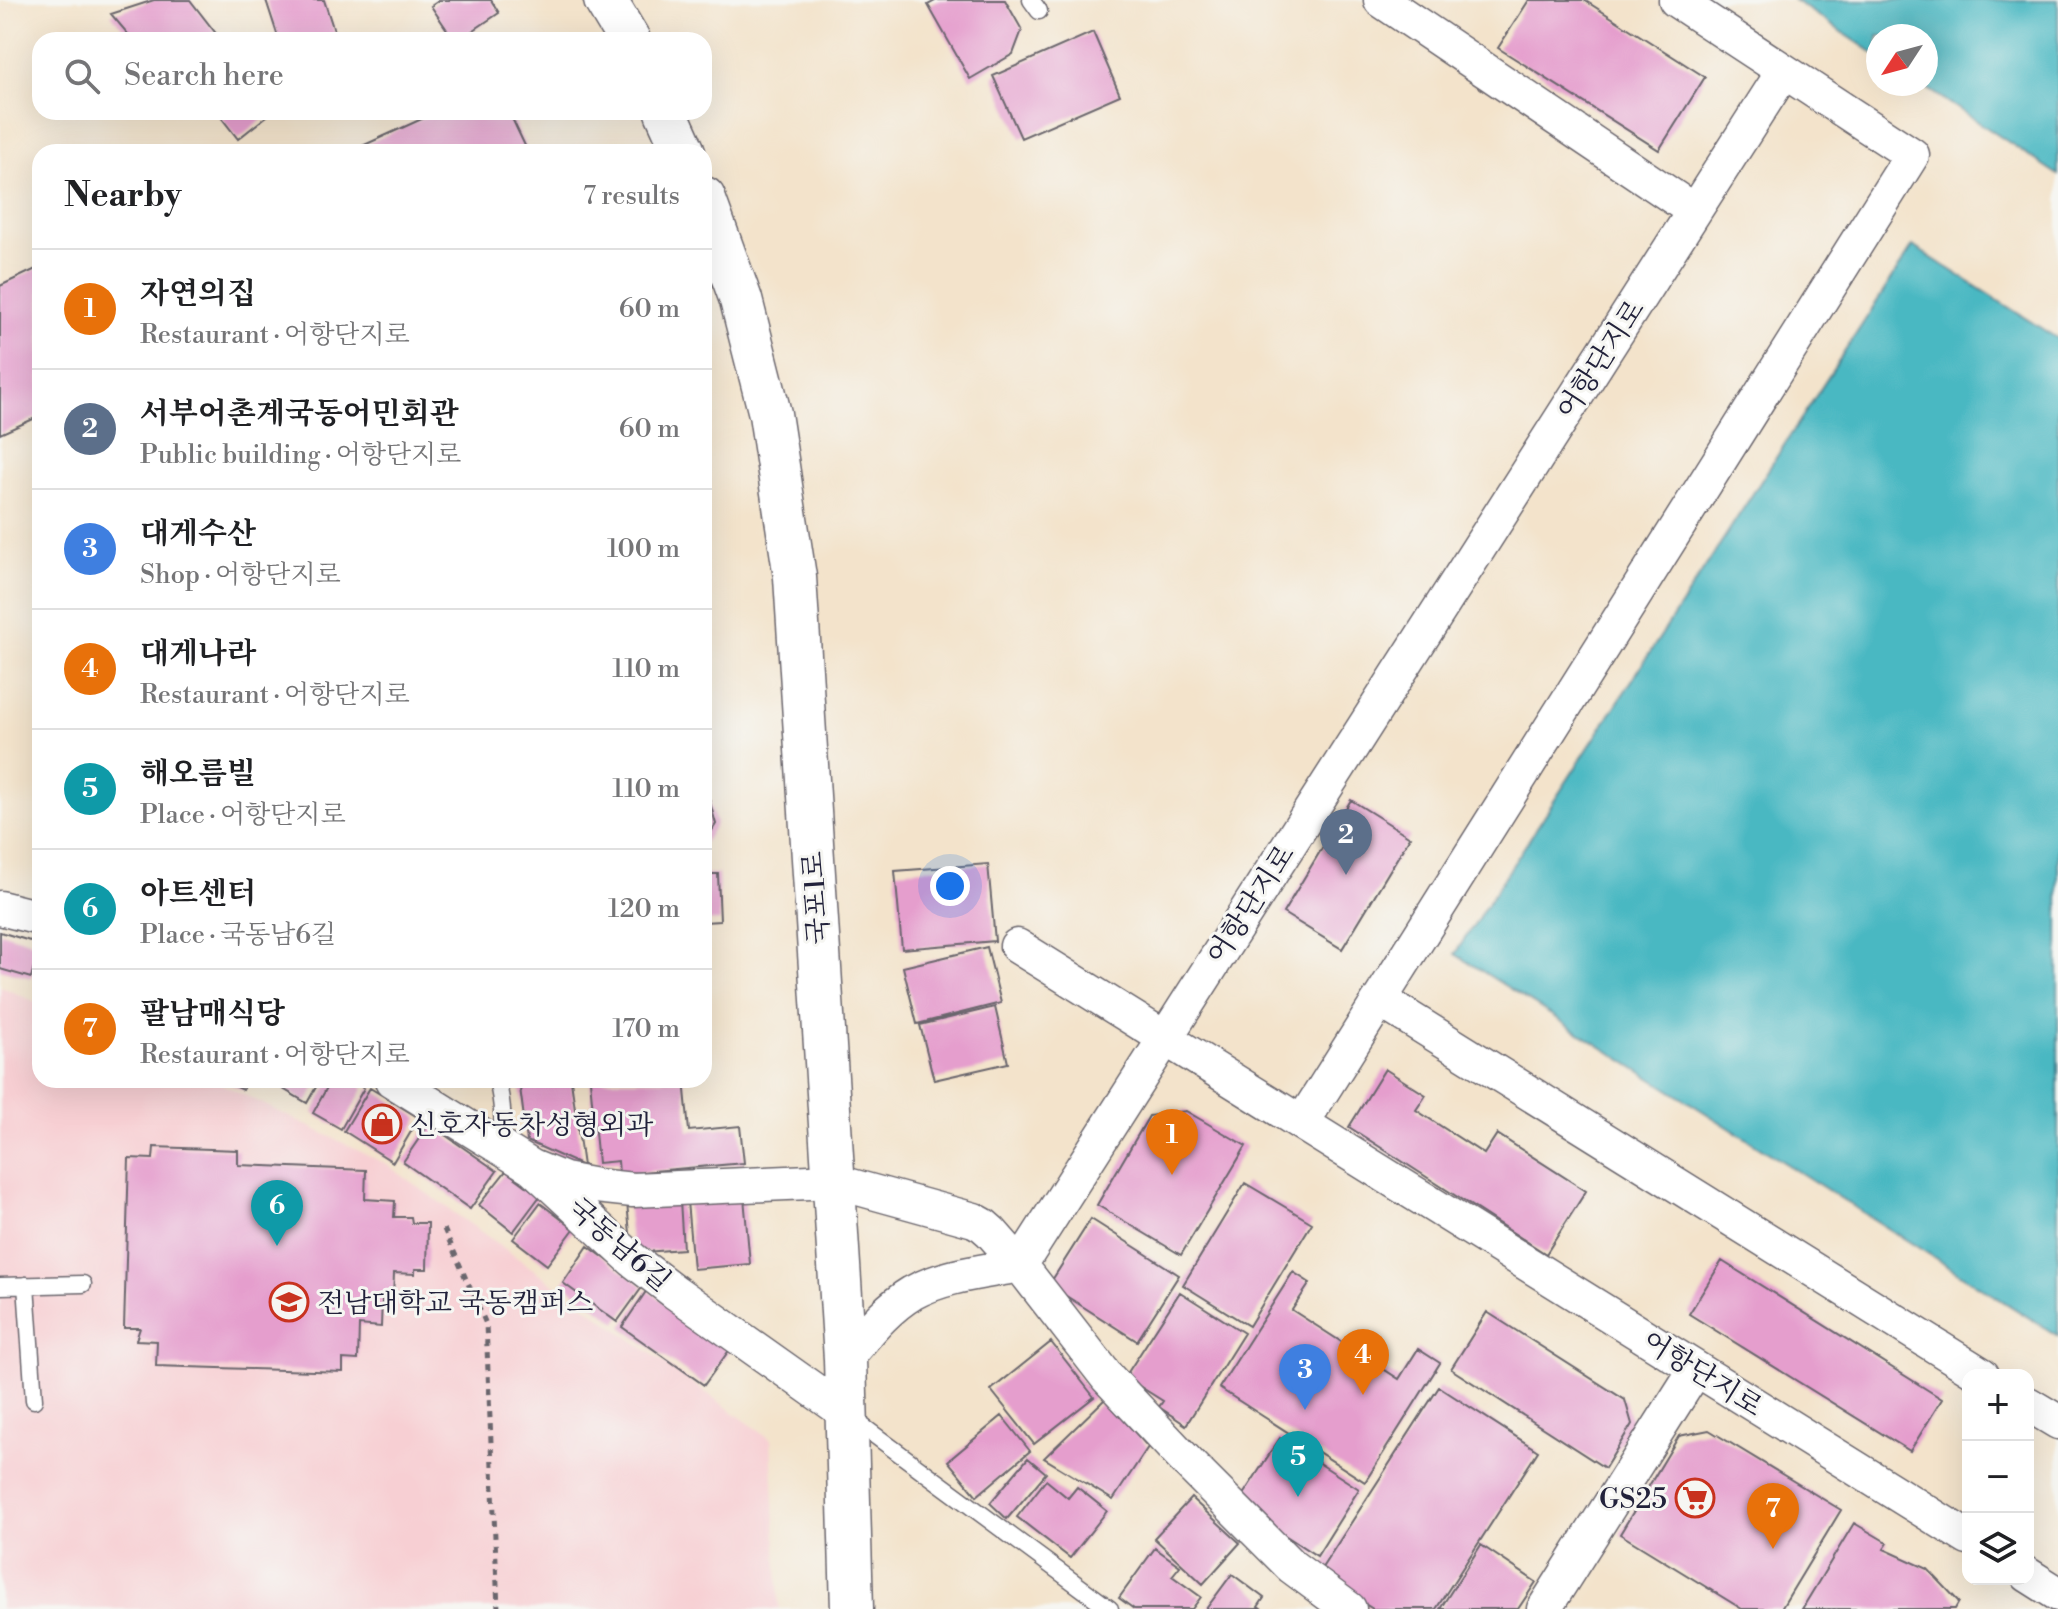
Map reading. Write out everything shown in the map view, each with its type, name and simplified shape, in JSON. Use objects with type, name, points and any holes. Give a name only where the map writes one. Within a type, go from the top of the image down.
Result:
[{"type":"street","points":[[605,0],[624,32]]},
{"type":"street","points":[[1381,0],[1694,211]]},
{"type":"street","points":[[1302,1123],[1912,155],[1676,0]]},
{"type":"street","name":"어항단지로","points":[[1784,71],[1165,1038],[1962,1534]]},
{"type":"street","points":[[670,120],[680,144]]},
{"type":"street","name":"국포1로","points":[[712,220],[741,300],[770,414],[795,577],[845,1359],[852,1609]]},
{"type":"street","points":[[0,908],[32,916]]},
{"type":"street","points":[[845,1359],[883,1316],[911,1294],[933,1283],[1020,1265],[1165,1038],[1017,946]]},
{"type":"street","points":[[1380,1000],[1972,1369]]},
{"type":"street","name":"국동남6길","points":[[405,1088],[532,1167],[633,1260],[846,1413]]},
{"type":"street","points":[[532,1167],[564,1180],[633,1190],[833,1181],[974,1220],[991,1232],[1107,1377],[1190,1465],[1291,1566],[1349,1609]]},
{"type":"street","points":[[1544,1609],[1696,1369]]},
{"type":"street","points":[[2034,1408],[2058,1422]]},
{"type":"street","points":[[2034,1579],[2058,1594]]},
{"type":"lane","points":[[499,1088],[504,1117],[500,1147]]},
{"type":"lane","points":[[0,1286],[83,1284]]},
{"type":"lane","points":[[26,1285],[34,1400]]},
{"type":"lane","points":[[846,1413],[1110,1609]]},
{"type":"path","points":[[444,1229],[486,1324],[498,1609]]},
{"type":"shaded area","name":"전남대학교 국동캠퍼스","points":[[0,986],[32,1000],[32,1088],[230,1088],[386,1164],[771,1439],[779,1609],[0,1609]]},
{"type":"water","points":[[1794,0],[2058,0],[2058,175],[1938,95],[1938,24],[1866,24],[1866,48]]},
{"type":"water","points":[[1913,246],[2058,339],[2058,1336],[1455,954]]},
{"type":"building","points":[[154,0],[190,0],[215,32],[126,32],[111,14]]},
{"type":"building","points":[[266,0],[324,0],[334,32],[276,32]]},
{"type":"building","points":[[440,0],[491,0],[499,13],[471,32],[449,32],[431,6]]},
{"type":"building","points":[[937,0],[1005,0],[1022,30],[1013,54],[970,79],[928,5]]},
{"type":"building","points":[[1529,0],[1584,0],[1705,77],[1659,150],[1498,48]]},
{"type":"building","points":[[1093,32],[1120,95],[1021,138],[993,76]]},
{"type":"building","points":[[223,120],[262,120],[238,139]]},
{"type":"building","points":[[419,120],[513,120],[524,144],[367,144]]},
{"type":"building","points":[[32,271],[32,420],[0,434],[0,286]]},
{"type":"building","points":[[1351,800],[1410,837],[1342,949],[1283,913]]},
{"type":"building","points":[[712,810],[716,824],[712,830]]},
{"type":"building","points":[[988,864],[995,941],[902,949],[895,871]]},
{"type":"building","points":[[712,874],[718,874],[720,921],[712,922]]},
{"type":"building","points":[[0,932],[32,942],[31,978],[0,969]]},
{"type":"building","points":[[987,947],[1001,1003],[917,1024],[903,967]]},
{"type":"building","points":[[995,1007],[1008,1063],[934,1080],[920,1025]]},
{"type":"building","points":[[1385,1069],[1426,1095],[1416,1110],[1484,1154],[1497,1134],[1586,1191],[1546,1254],[1349,1127]]},
{"type":"building","points":[[282,1088],[315,1088],[307,1103]]},
{"type":"building","points":[[327,1088],[364,1088],[341,1129],[313,1113]]},
{"type":"building","name":"신호자동차성형외과","points":[[370,1088],[419,1118],[393,1162],[344,1131]]},
{"type":"building","points":[[520,1088],[572,1088],[583,1166],[527,1141]]},
{"type":"building","points":[[591,1088],[685,1088],[689,1131],[740,1126],[744,1163],[619,1174],[618,1161],[598,1163]]},
{"type":"building","points":[[1186,1111],[1246,1146],[1181,1255],[1097,1205],[1149,1116]]},
{"type":"building","points":[[429,1124],[497,1171],[470,1209],[403,1162]]},
{"type":"building","points":[[154,1147],[238,1150],[238,1165],[366,1170],[365,1199],[395,1201],[394,1217],[411,1217],[412,1223],[428,1223],[427,1269],[415,1269],[415,1274],[394,1273],[393,1299],[382,1298],[381,1327],[359,1325],[358,1360],[343,1359],[343,1372],[156,1366],[157,1341],[136,1340],[140,1328],[124,1328],[129,1158],[153,1159]]},
{"type":"building","points":[[506,1171],[540,1196],[513,1232],[479,1205]]},
{"type":"building","points":[[1245,1183],[1312,1223],[1249,1326],[1183,1285]]},
{"type":"building","points":[[744,1197],[750,1264],[693,1269],[687,1201]]},
{"type":"building","points":[[680,1200],[683,1249],[632,1253],[627,1203]]},
{"type":"building","points":[[540,1203],[574,1229],[547,1265],[513,1239]]},
{"type":"building","points":[[1091,1219],[1179,1275],[1137,1341],[1049,1285]]},
{"type":"building","points":[[588,1246],[643,1286],[617,1322],[563,1283]]},
{"type":"building","points":[[1722,1261],[1942,1399],[1910,1451],[1689,1314]]},
{"type":"building","points":[[1293,1272],[1310,1283],[1292,1310],[1399,1379],[1418,1349],[1440,1363],[1365,1482],[1219,1388]]},
{"type":"building","points":[[647,1290],[730,1349],[704,1385],[622,1327]]},
{"type":"building","points":[[1180,1292],[1244,1333],[1186,1425],[1159,1407],[1163,1401],[1125,1377]]},
{"type":"building","points":[[1487,1312],[1625,1400],[1632,1424],[1605,1468],[1451,1369]]},
{"type":"building","points":[[1051,1342],[1094,1397],[1034,1444],[991,1390]]},
{"type":"building","points":[[1439,1387],[1538,1451],[1436,1609],[1373,1609],[1318,1574]]},
{"type":"building","points":[[1105,1399],[1148,1447],[1113,1500],[1044,1458]]},
{"type":"building","points":[[1002,1416],[1030,1451],[977,1496],[948,1461]]},
{"type":"building","points":[[1709,1430],[1841,1510],[1781,1609],[1742,1609],[1620,1534],[1679,1436]]},
{"type":"building","points":[[1280,1438],[1359,1489],[1317,1556],[1237,1504]]},
{"type":"building","points":[[1028,1458],[1046,1473],[1007,1519],[990,1503]]},
{"type":"building","points":[[1046,1480],[1068,1498],[1077,1487],[1107,1511],[1070,1558],[1017,1517]]},
{"type":"building","points":[[1191,1498],[1240,1543],[1203,1584],[1154,1538]]},
{"type":"building","points":[[1854,1523],[1888,1543],[1884,1549],[1928,1569],[1959,1602],[1955,1609],[1802,1609]]},
{"type":"building","points":[[1481,1545],[1536,1582],[1518,1609],[1440,1609]]},
{"type":"building","points":[[1155,1548],[1180,1566],[1172,1576],[1201,1597],[1192,1609],[1134,1609],[1119,1598]]},
{"type":"building","points":[[1232,1574],[1264,1598],[1258,1607],[1261,1609],[1206,1609]]},
{"type":"place","name":"서부어촌계국동어민회관","points":[[1346,875]]},
{"type":"place","name":"신호자동차성형외과","points":[[382,1124]]},
{"type":"place","name":"자연의집","points":[[1172,1175]]},
{"type":"place","name":"아트센터","points":[[277,1246]]},
{"type":"place","name":"전남대학교 국동캠퍼스","points":[[289,1302]]},
{"type":"place","name":"대게나라","points":[[1363,1395]]},
{"type":"place","name":"대게수산","points":[[1305,1410]]},
{"type":"place","name":"해오름빌","points":[[1298,1497]]},
{"type":"place","name":"GS25","points":[[1695,1498]]},
{"type":"place","name":"팔남매식당","points":[[1773,1549]]}]
